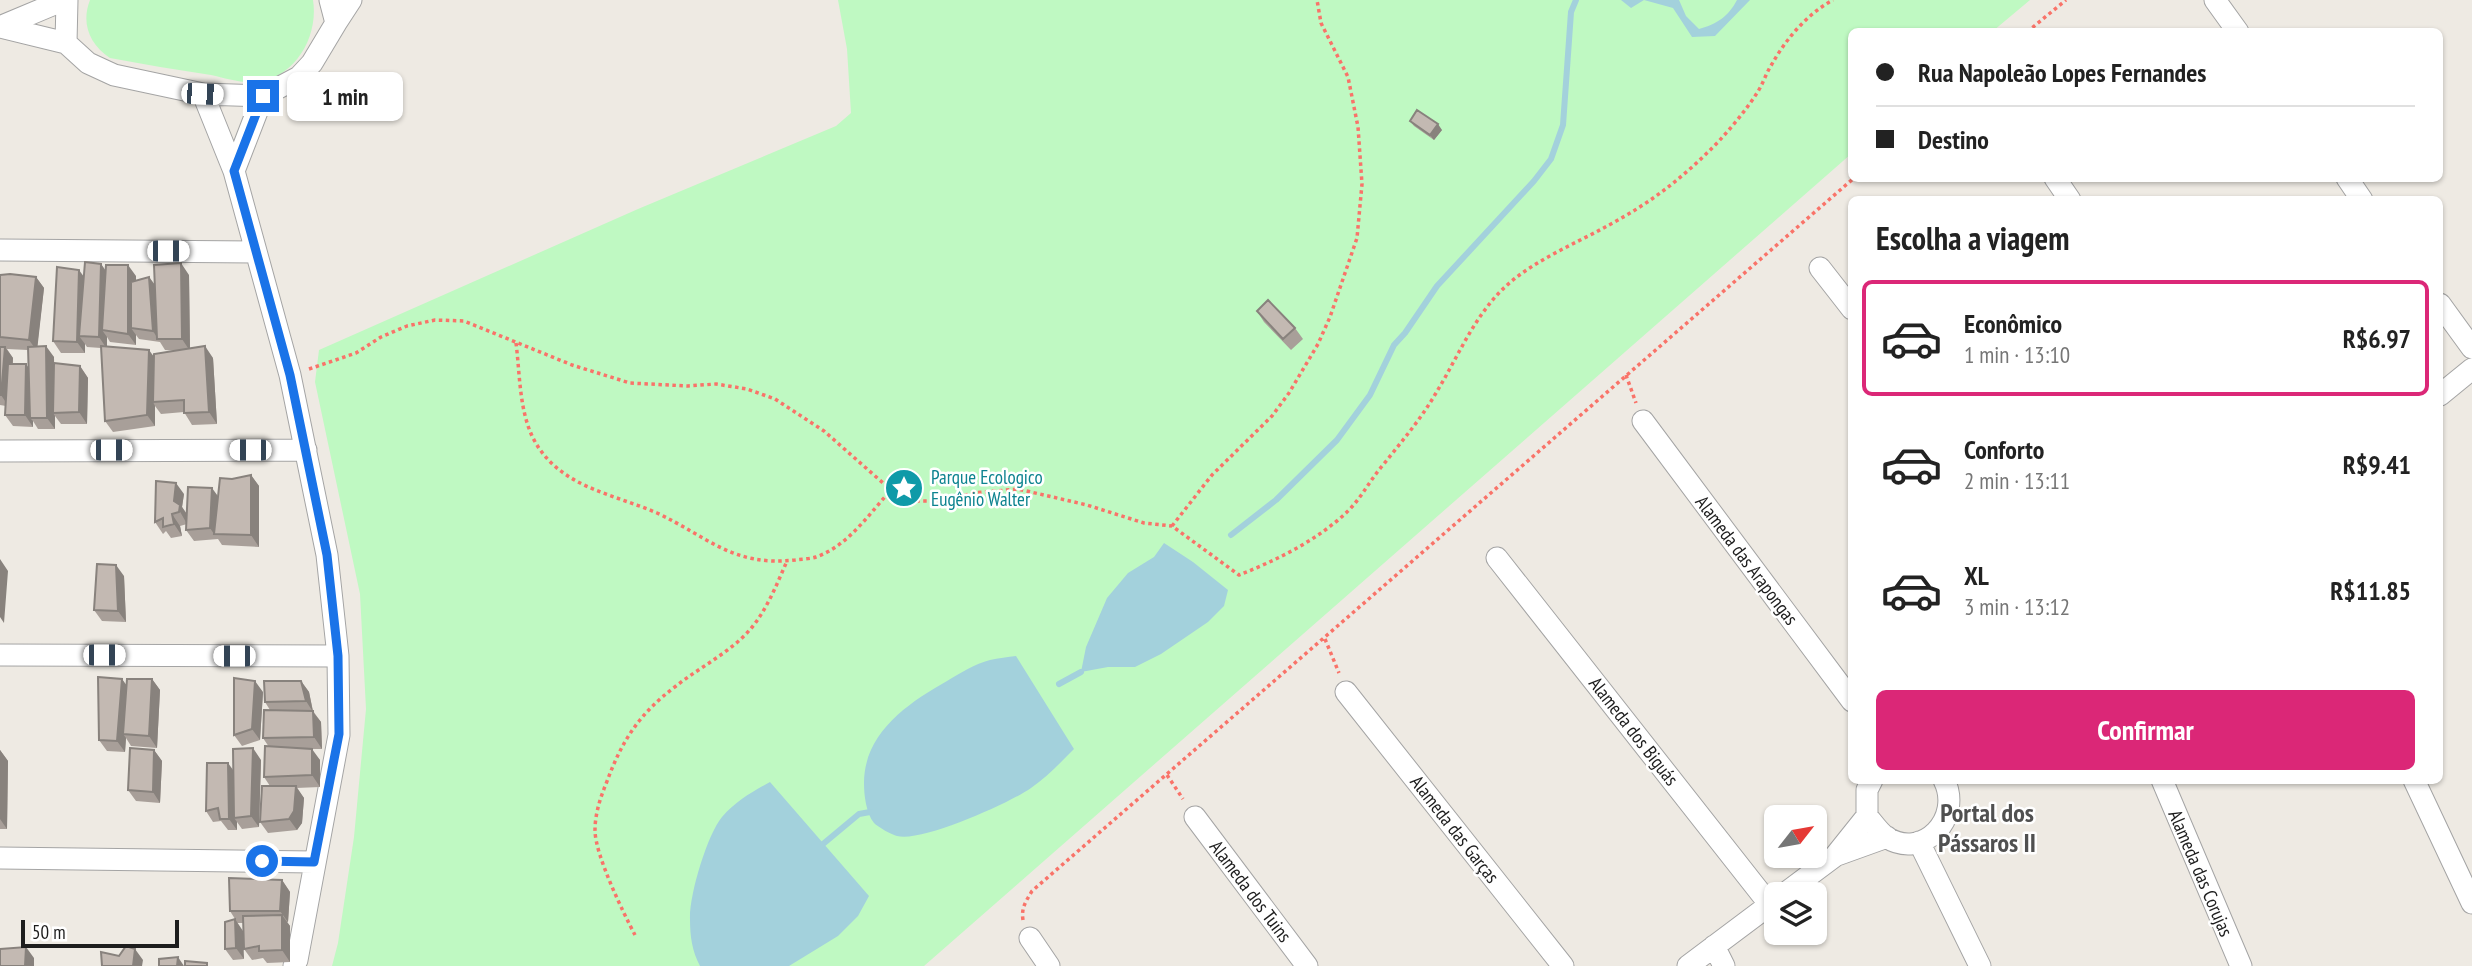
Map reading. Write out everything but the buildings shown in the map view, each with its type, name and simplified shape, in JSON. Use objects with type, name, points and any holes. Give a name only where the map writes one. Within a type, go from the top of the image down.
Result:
[{"type":"street","points":[[1,27],[65,0],[66,43]]},
{"type":"street","points":[[330,0],[335,23]]},
{"type":"street","points":[[1,27],[66,43],[88,63],[114,75],[202,94],[263,96],[299,77],[312,63],[351,0]]},
{"type":"street","points":[[2215,0],[2235,28]]},
{"type":"street","points":[[202,94],[234,171],[290,375],[327,555],[338,656],[339,734],[294,966]]},
{"type":"street","points":[[234,171],[263,96]]},
{"type":"street","points":[[0,250],[255,251]]},
{"type":"street","points":[[1820,268],[1848,304]]},
{"type":"street","points":[[2443,308],[2472,348]]},
{"type":"street","points":[[2443,393],[2472,369]]},
{"type":"street","name":"Alameda das Arapongas","points":[[1643,421],[1848,696]]},
{"type":"street","points":[[0,450],[306,450]]},
{"type":"street","name":"Alameda dos Biguás","points":[[1497,558],[1764,884]]},
{"type":"street","points":[[0,654],[338,656]]},
{"type":"street","name":"Alameda das Garças","points":[[1346,692],[1563,966]]},
{"type":"street","points":[[1801,882],[1835,856],[1867,816],[1867,790],[1870,784]]},
{"type":"street","points":[[1867,816],[1887,837],[1903,843],[1919,842],[1934,835],[1945,822],[1950,806],[1950,784]]},
{"type":"street","name":"Alameda das Corujas","points":[[2164,784],[2241,966]]},
{"type":"street","points":[[2416,784],[2472,903]]},
{"type":"street","name":"Alameda dos Tuins","points":[[1195,817],[1307,966]]},
{"type":"street","points":[[1835,856],[1887,837]]},
{"type":"street","points":[[1919,842],[1980,966]]},
{"type":"street","points":[[0,858],[314,862]]},
{"type":"street","points":[[1688,966],[1764,909]]},
{"type":"street","points":[[1030,938],[1049,966]]},
{"type":"street","points":[[1714,946],[1724,966]]},
{"type":"path","points":[[1172,526],[1212,475],[1265,423],[1289,393],[1318,344],[1330,317],[1356,238],[1362,184],[1356,113],[1348,77],[1321,23],[1317,0]]},
{"type":"path","points":[[290,375],[356,353],[382,337],[408,326],[435,320],[464,321],[572,365],[630,383],[688,386],[716,384],[747,389],[775,399],[824,431],[891,490],[918,501],[946,501],[973,493],[1018,489],[1087,505],[1144,523],[1172,526],[1239,575],[1297,547],[1347,511],[1401,444],[1434,397],[1487,305],[1507,285],[1531,269],[1660,195],[1684,175],[1727,132],[1758,92],[1787,40],[1807,19],[1833,0]]},
{"type":"path","points":[[2032,28],[2066,0]]},
{"type":"path","points":[[1030,938],[1022,913],[1024,903],[1032,891],[1849,182]]},
{"type":"path","points":[[516,343],[523,410],[533,438],[550,463],[573,481],[655,513],[731,554],[759,560],[787,561],[816,557],[862,525],[891,490]]},
{"type":"path","points":[[1626,375],[1643,421]]},
{"type":"path","points":[[635,935],[622,911],[601,858],[595,831],[599,803],[619,749],[635,724],[677,685],[746,635],[763,611],[787,561]]},
{"type":"path","points":[[1325,639],[1346,692]]},
{"type":"path","points":[[1167,775],[1195,817]]},
{"type":"green space","points":[[90,0],[313,0],[314,14],[308,42],[292,65],[281,74],[249,82],[110,58],[92,40],[89,32],[86,17]]},
{"type":"green space","name":"Parque Ecologico Eugênio Walter","points":[[838,0],[2030,0],[1997,28],[1848,28],[1848,157],[924,966],[332,966],[354,837],[366,709],[360,594],[315,382],[319,350],[638,209],[836,126],[851,113],[847,49]]},
{"type":"water","points":[[1621,0],[1644,0],[1631,8]]},
{"type":"water","points":[[1644,0],[1679,0],[1686,16],[1699,29],[1721,19],[1737,0],[1750,0],[1715,36],[1692,37],[1673,8]]},
{"type":"water","points":[[1164,543],[1228,590],[1224,606],[1208,622],[1161,654],[1135,667],[1108,667],[1081,672],[1086,647],[1107,598],[1128,573],[1154,557]]},
{"type":"water","points":[[1016,656],[1074,749],[1031,788],[1005,803],[965,820],[909,837],[895,835],[876,825],[867,809],[864,783],[871,749],[880,735],[918,699],[957,675],[984,662]]},
{"type":"water","points":[[770,782],[869,896],[858,916],[838,936],[789,966],[700,966],[692,943],[690,909],[705,851],[716,826],[727,811],[744,797]]},
{"type":"waterway","points":[[1231,535],[1276,500],[1337,440],[1370,395],[1394,345],[1437,286],[1551,159],[1563,125],[1571,12],[1576,0]]},
{"type":"waterway","points":[[1059,684],[1081,672]]},
{"type":"waterway","points":[[823,844],[859,814],[870,812]]},
{"type":"place","name":"Parque Ecologico Eugênio Walter","points":[[904,488]]},
{"type":"district","name":"Portal dos Pássaros II","points":[[1987,827]]},
{"type":"route","points":[[262,861],[314,862],[339,734],[338,656],[327,555],[290,375],[234,171],[263,96]]}]
